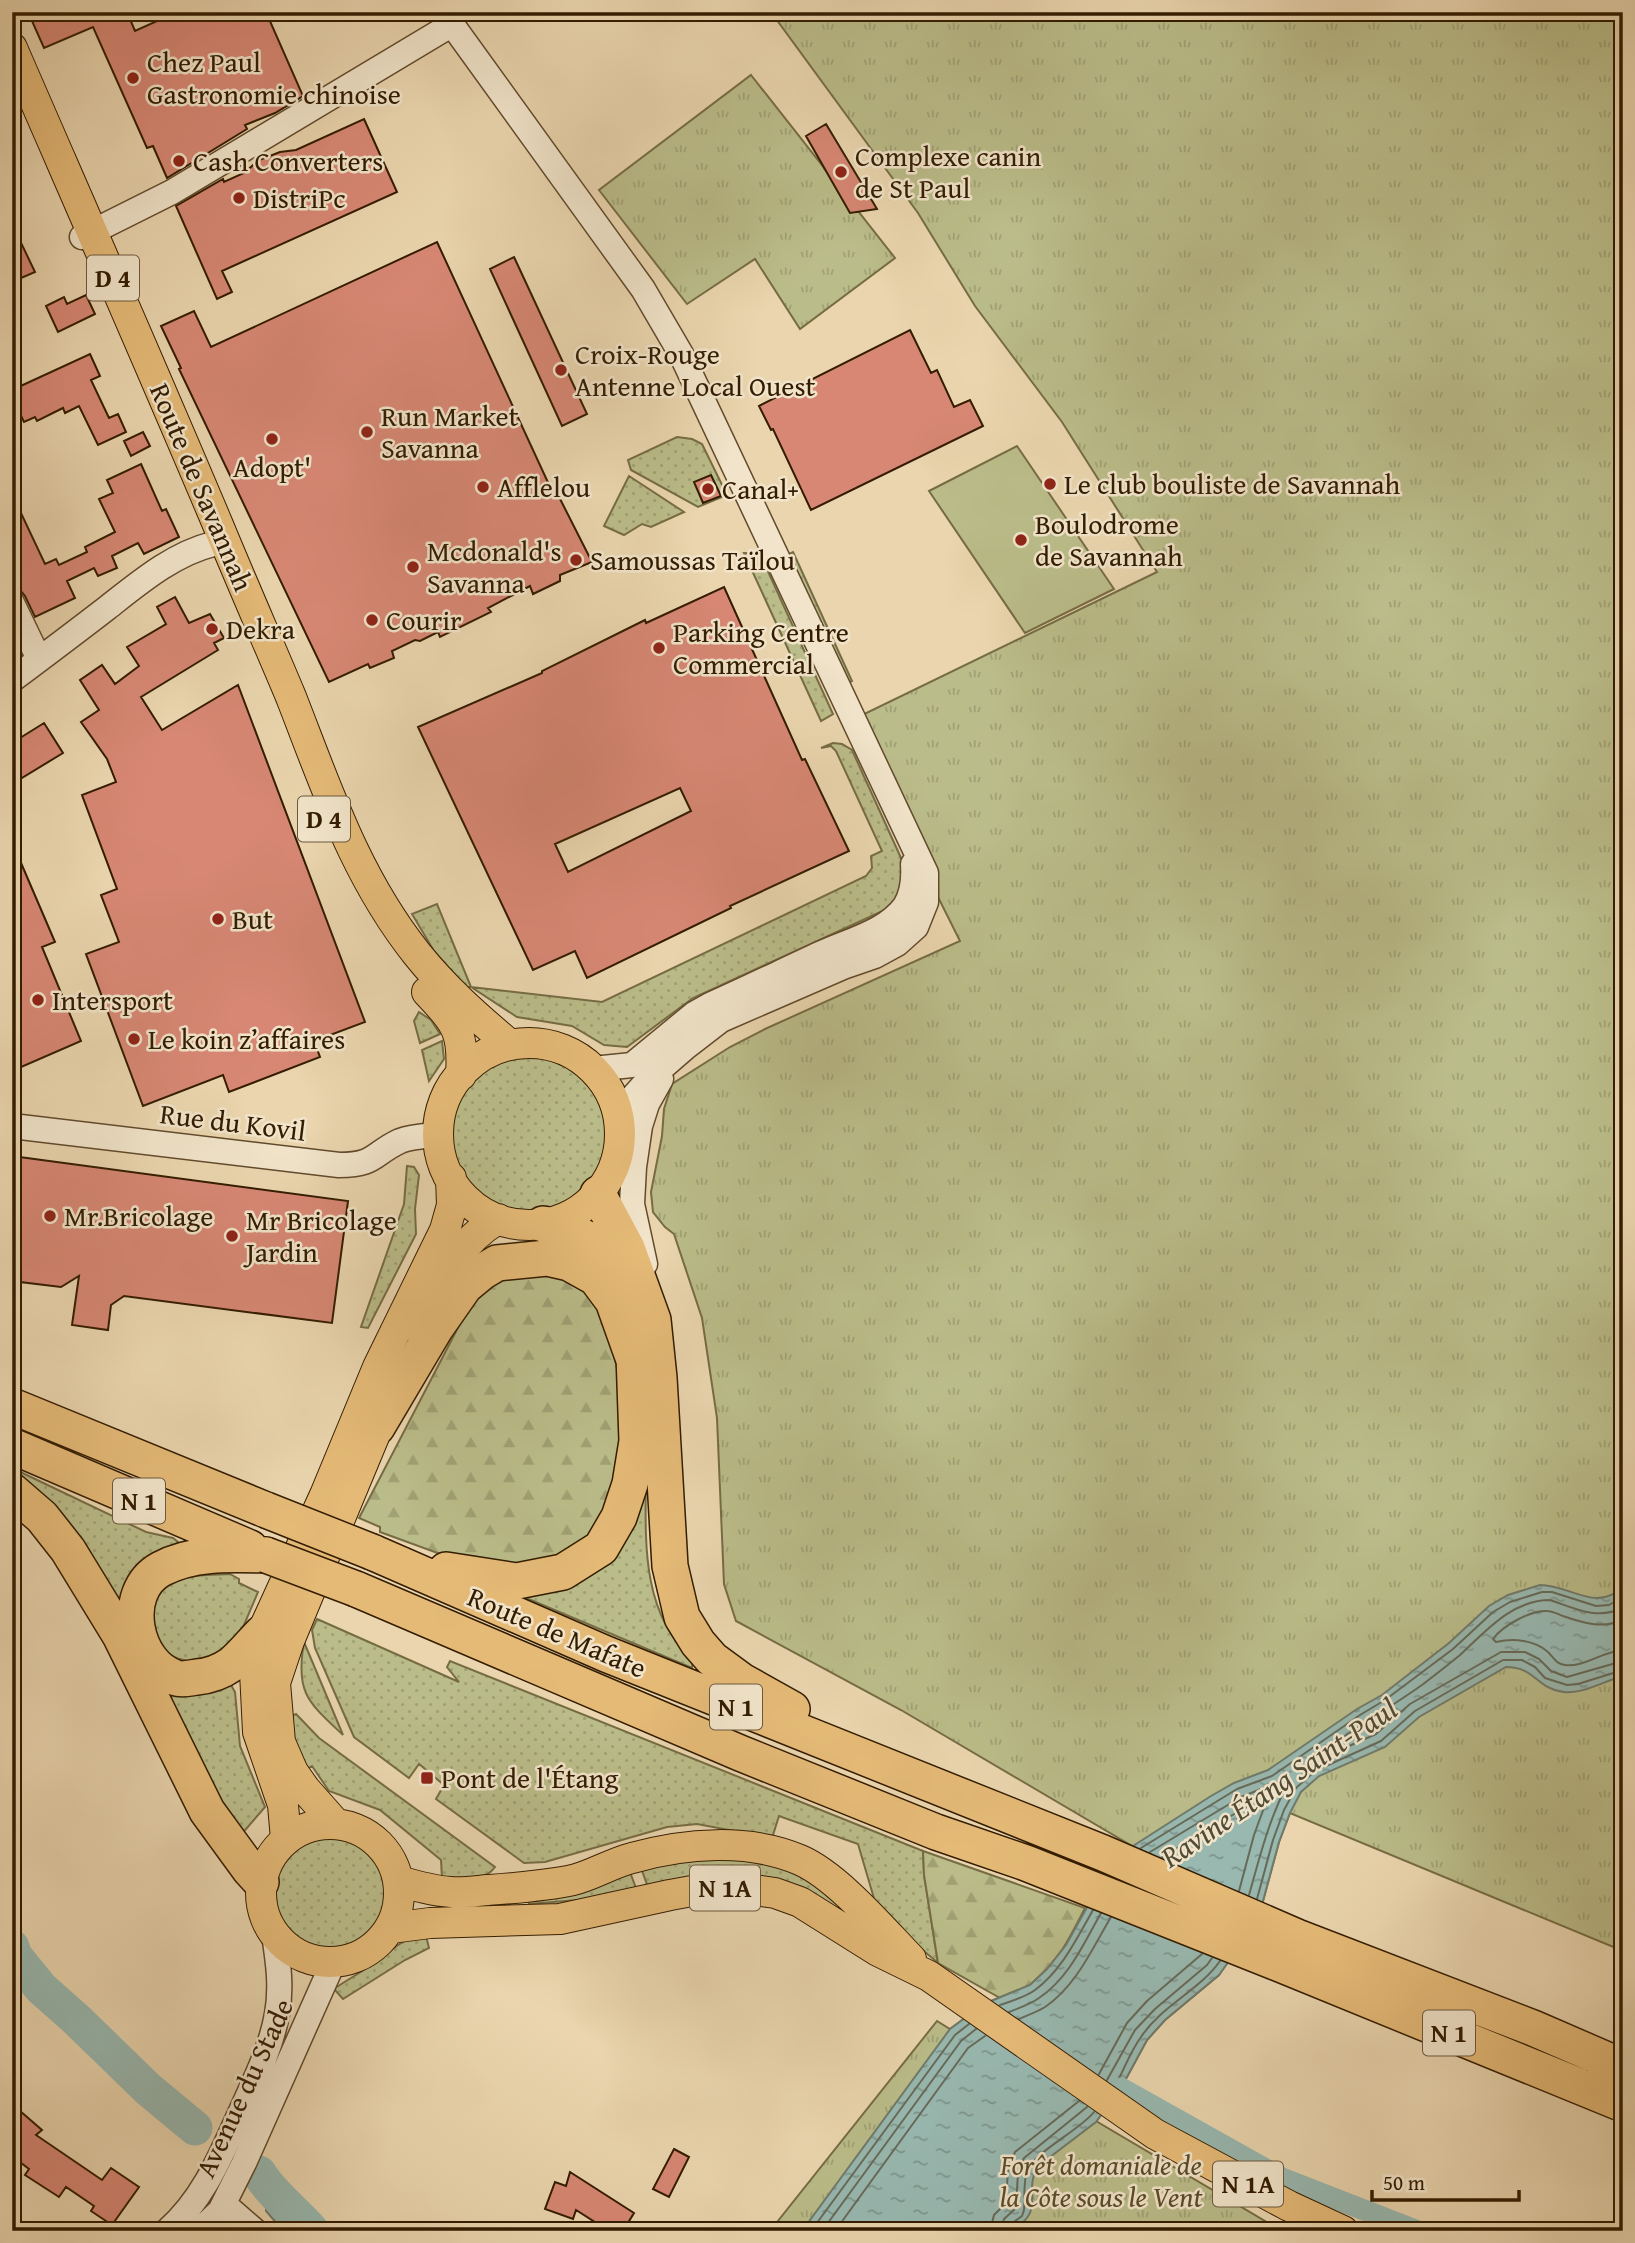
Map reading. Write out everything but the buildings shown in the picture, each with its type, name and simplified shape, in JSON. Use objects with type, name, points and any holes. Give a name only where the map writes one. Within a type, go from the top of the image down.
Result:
[{"type":"highway","points":[[597,1194],[626,1248],[653,1320],[670,1566],[682,1617],[712,1659],[741,1681],[963,1798]]},
{"type":"highway","points":[[372,1552],[460,1574],[517,1581],[563,1572],[601,1548],[619,1517],[630,1484],[637,1441],[634,1333],[628,1306],[610,1262],[599,1245],[578,1233],[544,1224]]},
{"type":"highway","points":[[377,1427],[435,1329],[465,1286],[497,1263],[547,1258],[569,1263],[596,1278],[613,1301],[634,1360]]},
{"type":"highway","name":"Route de Mafate","points":[[12,1406],[372,1552],[606,1654],[1103,1853],[1286,1950]]},
{"type":"highway","name":"Route de Mafate","points":[[12,1446],[740,1753],[936,1832],[1286,1950]]},
{"type":"highway","points":[[12,1491],[42,1517],[68,1550],[120,1635],[207,1811],[261,1882]]},
{"type":"highway","points":[[262,1633],[232,1664],[209,1676],[179,1679],[162,1672],[148,1657],[137,1626],[136,1609],[139,1594],[147,1581],[160,1569],[213,1554],[267,1555]]},
{"type":"highway","name":"N 1","points":[[1286,1950],[1533,2028],[1623,2067]]},
{"type":"highway","name":"N 1","points":[[1286,1950],[1623,2104]]},
{"type":"main road","name":"Route de Savannah","points":[[12,48],[205,513],[228,587],[332,838],[390,947],[450,1016],[459,1034],[463,1052],[461,1075]]},
{"type":"main road","name":"Route de Savannah","points":[[12,81],[88,234],[280,671],[344,833],[363,872],[385,909],[419,956],[477,1017],[510,1045]]},
{"type":"main road","points":[[537,1044],[563,1049],[593,1069],[610,1093],[619,1122],[620,1137],[614,1167],[597,1194],[573,1213],[544,1224],[528,1225],[498,1219],[471,1203],[459,1192],[440,1150],[439,1135],[444,1103],[461,1075],[483,1056],[510,1045],[537,1044]]},
{"type":"main road","points":[[286,1839],[283,1805],[258,1732],[255,1672],[262,1633],[325,1495],[379,1367],[445,1230],[452,1205],[451,1178]]},
{"type":"main road","points":[[335,1823],[304,1789],[280,1742],[275,1683],[289,1641],[377,1427],[451,1264],[464,1245],[484,1227],[498,1219]]},
{"type":"main road","points":[[335,1823],[353,1827],[383,1848],[393,1864],[400,1897],[391,1928],[380,1942],[366,1953],[350,1960],[316,1962],[285,1947],[274,1934],[265,1918],[261,1882],[274,1851],[286,1839],[301,1829],[335,1823]]},
{"type":"main road","name":"N 1A","points":[[398,1881],[453,1892],[537,1887],[576,1880],[630,1858],[675,1848],[708,1846],[767,1850],[800,1860],[821,1872],[858,1905],[929,1976],[1155,2134],[1289,2206],[1343,2231]]},
{"type":"main road","name":"N 1A","points":[[391,1928],[430,1923],[560,1919],[714,1887],[740,1888],[775,1893],[800,1902],[877,1951],[929,1976]]},
{"type":"street","points":[[88,234],[173,192],[447,19],[643,289],[681,354],[926,873],[926,902],[915,928],[897,944],[875,956],[843,967],[721,1020],[648,1080],[631,1100],[619,1122]]},
{"type":"street","points":[[12,680],[138,584],[180,556],[213,544]]},
{"type":"street","points":[[12,603],[39,659]]},
{"type":"street","points":[[593,1069],[632,1065],[694,1014],[710,1005],[833,948],[861,938],[887,923],[906,905],[915,881],[911,843]]},
{"type":"street","points":[[653,1320],[643,1250],[632,1204],[634,1167],[640,1126],[647,1104],[677,1054]]},
{"type":"street","name":"Rue du Kovil","points":[[12,1126],[339,1165],[367,1163],[401,1140],[439,1135]]},
{"type":"street","name":"Avenue du Stade","points":[[167,2231],[187,2213],[210,2178],[266,2056],[277,2013],[280,1978],[274,1934]]},
{"type":"street","name":"Avenue du Stade","points":[[199,2231],[224,2204],[293,2057],[333,1963]]},
{"type":"street","points":[[224,2204],[255,2231]]},
{"type":"green space","name":"Forêt domaniale de la Côte sous le Vent","points":[[771,12],[1623,12],[1623,1951],[1290,1813],[1263,1901],[1219,1975],[1165,2020],[1147,2040],[1121,2088],[1096,2121],[1282,2231],[770,2231],[937,2021],[950,2029],[984,2004],[1030,1985],[1047,1969],[1066,1945],[1099,1886],[1132,1846],[901,1710],[736,1621],[724,1584],[717,1418],[702,1318],[674,1234],[653,1212],[651,1192],[662,1136],[664,1109],[672,1084],[730,1047],[960,941],[854,719],[1157,572],[1062,422],[975,306],[918,213]]},
{"type":"green space","points":[[751,75],[895,258],[800,329],[755,259],[687,304],[599,190]]},
{"type":"green space","points":[[677,437],[692,439],[702,444],[727,495],[698,507],[631,470],[628,460]]},
{"type":"green space","name":"Boulodrome de Savannah","points":[[1017,446],[1114,589],[1025,633],[929,491]]},
{"type":"green space","points":[[629,476],[684,512],[651,527],[642,524],[624,535],[604,526]]},
{"type":"green space","points":[[793,552],[852,681],[844,685],[785,556]]},
{"type":"green space","points":[[744,553],[760,554],[833,714],[821,721]]},
{"type":"green space","points":[[833,743],[842,744],[852,750],[906,869],[900,903],[693,998],[627,1047],[604,1045],[572,1026],[517,1017],[471,987],[602,1002],[866,876],[872,868],[871,856],[882,851],[836,751],[831,746],[821,748]]},
{"type":"green space","points":[[437,904],[471,987],[466,987],[434,951],[412,914]]},
{"type":"green space","points":[[419,1012],[431,1020],[440,1034],[420,1043],[414,1021]]},
{"type":"green space","points":[[442,1041],[444,1059],[429,1081],[422,1050]]},
{"type":"green space","points":[[528,1053],[559,1060],[585,1077],[602,1103],[609,1134],[602,1165],[585,1191],[559,1208],[528,1215],[497,1208],[471,1191],[454,1165],[447,1134],[454,1103],[471,1077],[497,1060]]},
{"type":"green space","points":[[407,1166],[414,1167],[419,1175],[415,1209],[416,1234],[368,1328],[361,1327],[404,1204]]},
{"type":"green space","points":[[533,1265],[585,1284],[607,1319],[620,1384],[622,1451],[615,1494],[592,1532],[560,1557],[484,1570],[380,1532],[380,1527],[359,1518],[475,1295]]},
{"type":"green space","points":[[646,1466],[646,1544],[654,1595],[662,1618],[675,1640],[693,1659],[692,1668],[519,1595],[559,1583]]},
{"type":"green space","points":[[12,1468],[146,1532],[173,1538],[188,1550],[124,1613],[12,1480]]},
{"type":"green space","points":[[230,1574],[239,1579],[239,1583],[258,1592],[238,1639],[200,1663],[179,1659],[165,1651],[154,1633],[152,1614],[160,1589],[181,1578]]},
{"type":"green space","points":[[317,1619],[459,1682],[447,1667],[450,1661],[923,1851],[924,1875],[938,1963],[878,1912],[858,1844],[779,1816],[772,1838],[697,1824],[667,1827],[545,1862],[524,1863],[436,1799],[444,1785],[419,1764],[409,1778],[354,1737],[315,1648],[312,1630]]},
{"type":"green space","points":[[304,1642],[343,1735],[321,1714],[307,1695],[301,1673]]},
{"type":"green space","points":[[150,1672],[228,1680],[235,1692],[240,1746],[265,1807],[240,1836]]},
{"type":"green space","points":[[296,1714],[319,1738],[495,1867],[478,1878],[442,1878],[441,1860],[380,1810],[329,1791],[312,1766],[304,1771],[287,1718]]},
{"type":"green space","points":[[328,1834],[351,1839],[370,1851],[382,1870],[387,1893],[382,1916],[370,1935],[351,1947],[328,1952],[305,1947],[286,1935],[274,1916],[269,1893],[274,1870],[286,1851],[305,1839]]},
{"type":"green space","points":[[923,1851],[1085,1908],[1062,1950],[1040,1978],[1027,1987],[1000,1998],[938,1963],[924,1875]]},
{"type":"green space","points":[[676,1857],[787,1862],[846,1906],[836,1916],[649,1890],[641,1868]]},
{"type":"green space","points":[[630,1872],[637,1891],[529,1904],[528,1899]]},
{"type":"green space","points":[[425,1932],[429,1948],[343,1999],[334,1989],[401,1943]]},
{"type":"water","name":"Ravine Étang Saint-Paul","points":[[1540,1585],[1593,1598],[1603,1598],[1623,1587],[1623,1676],[1586,1689],[1564,1692],[1547,1687],[1524,1670],[1506,1667],[1419,1717],[1385,1747],[1319,1776],[1301,1792],[1279,1842],[1263,1901],[1242,1943],[1219,1975],[1165,2020],[1147,2040],[1121,2088],[1096,2122],[1037,2167],[1033,2177],[1031,2209],[1022,2223],[1011,2231],[802,2231],[950,2029],[984,2004],[1030,1985],[1047,1969],[1066,1945],[1099,1886],[1133,1846],[1234,1783],[1268,1770],[1382,1695],[1449,1643],[1489,1606],[1508,1595]]},
{"type":"water","points":[[266,2185],[287,2191],[333,2231],[283,2231],[266,2211]]},
{"type":"waterway","points":[[12,1947],[15,1956],[41,1988],[148,2089],[195,2128]]},
{"type":"waterway","points":[[1121,2088],[1282,2178],[1418,2231]]},
{"type":"waterway","points":[[259,2173],[270,2189],[312,2231]]},
{"type":"place","name":"Chez Paul Gastronomie chinoise","points":[[133,78]]},
{"type":"place","name":"Cash Converters","points":[[179,161]]},
{"type":"place","name":"Complexe canin de St Paul","points":[[841,172]]},
{"type":"place","name":"DistriPc","points":[[239,198]]},
{"type":"place","name":"Croix-Rouge Antenne Local Ouest","points":[[561,370]]},
{"type":"place","name":"Run Market Savanna","points":[[367,432]]},
{"type":"place","name":"Adopt'","points":[[272,439]]},
{"type":"place","name":"Le club bouliste de Savannah","points":[[1050,484]]},
{"type":"place","name":"Afflelou","points":[[483,487]]},
{"type":"place","name":"Canal+","points":[[708,489]]},
{"type":"place","name":"Boulodrome de Savannah","points":[[1021,540]]},
{"type":"place","name":"Samoussas Taïlou","points":[[576,560]]},
{"type":"place","name":"Mcdonald's Savanna","points":[[413,567]]},
{"type":"place","name":"Courir","points":[[372,620]]},
{"type":"place","name":"Dekra","points":[[212,629]]},
{"type":"place","name":"Parking Centre Commercial","points":[[659,648]]},
{"type":"place","name":"But","points":[[218,919]]},
{"type":"place","name":"Intersport","points":[[38,1000]]},
{"type":"place","name":"Le koin z’affaires","points":[[134,1039]]},
{"type":"place","name":"Mr.Bricolage","points":[[50,1216]]},
{"type":"place","name":"Mr Bricolage Jardin","points":[[232,1236]]},
{"type":"place","name":"Pont de l'Étang","points":[[427,1778]]}]
